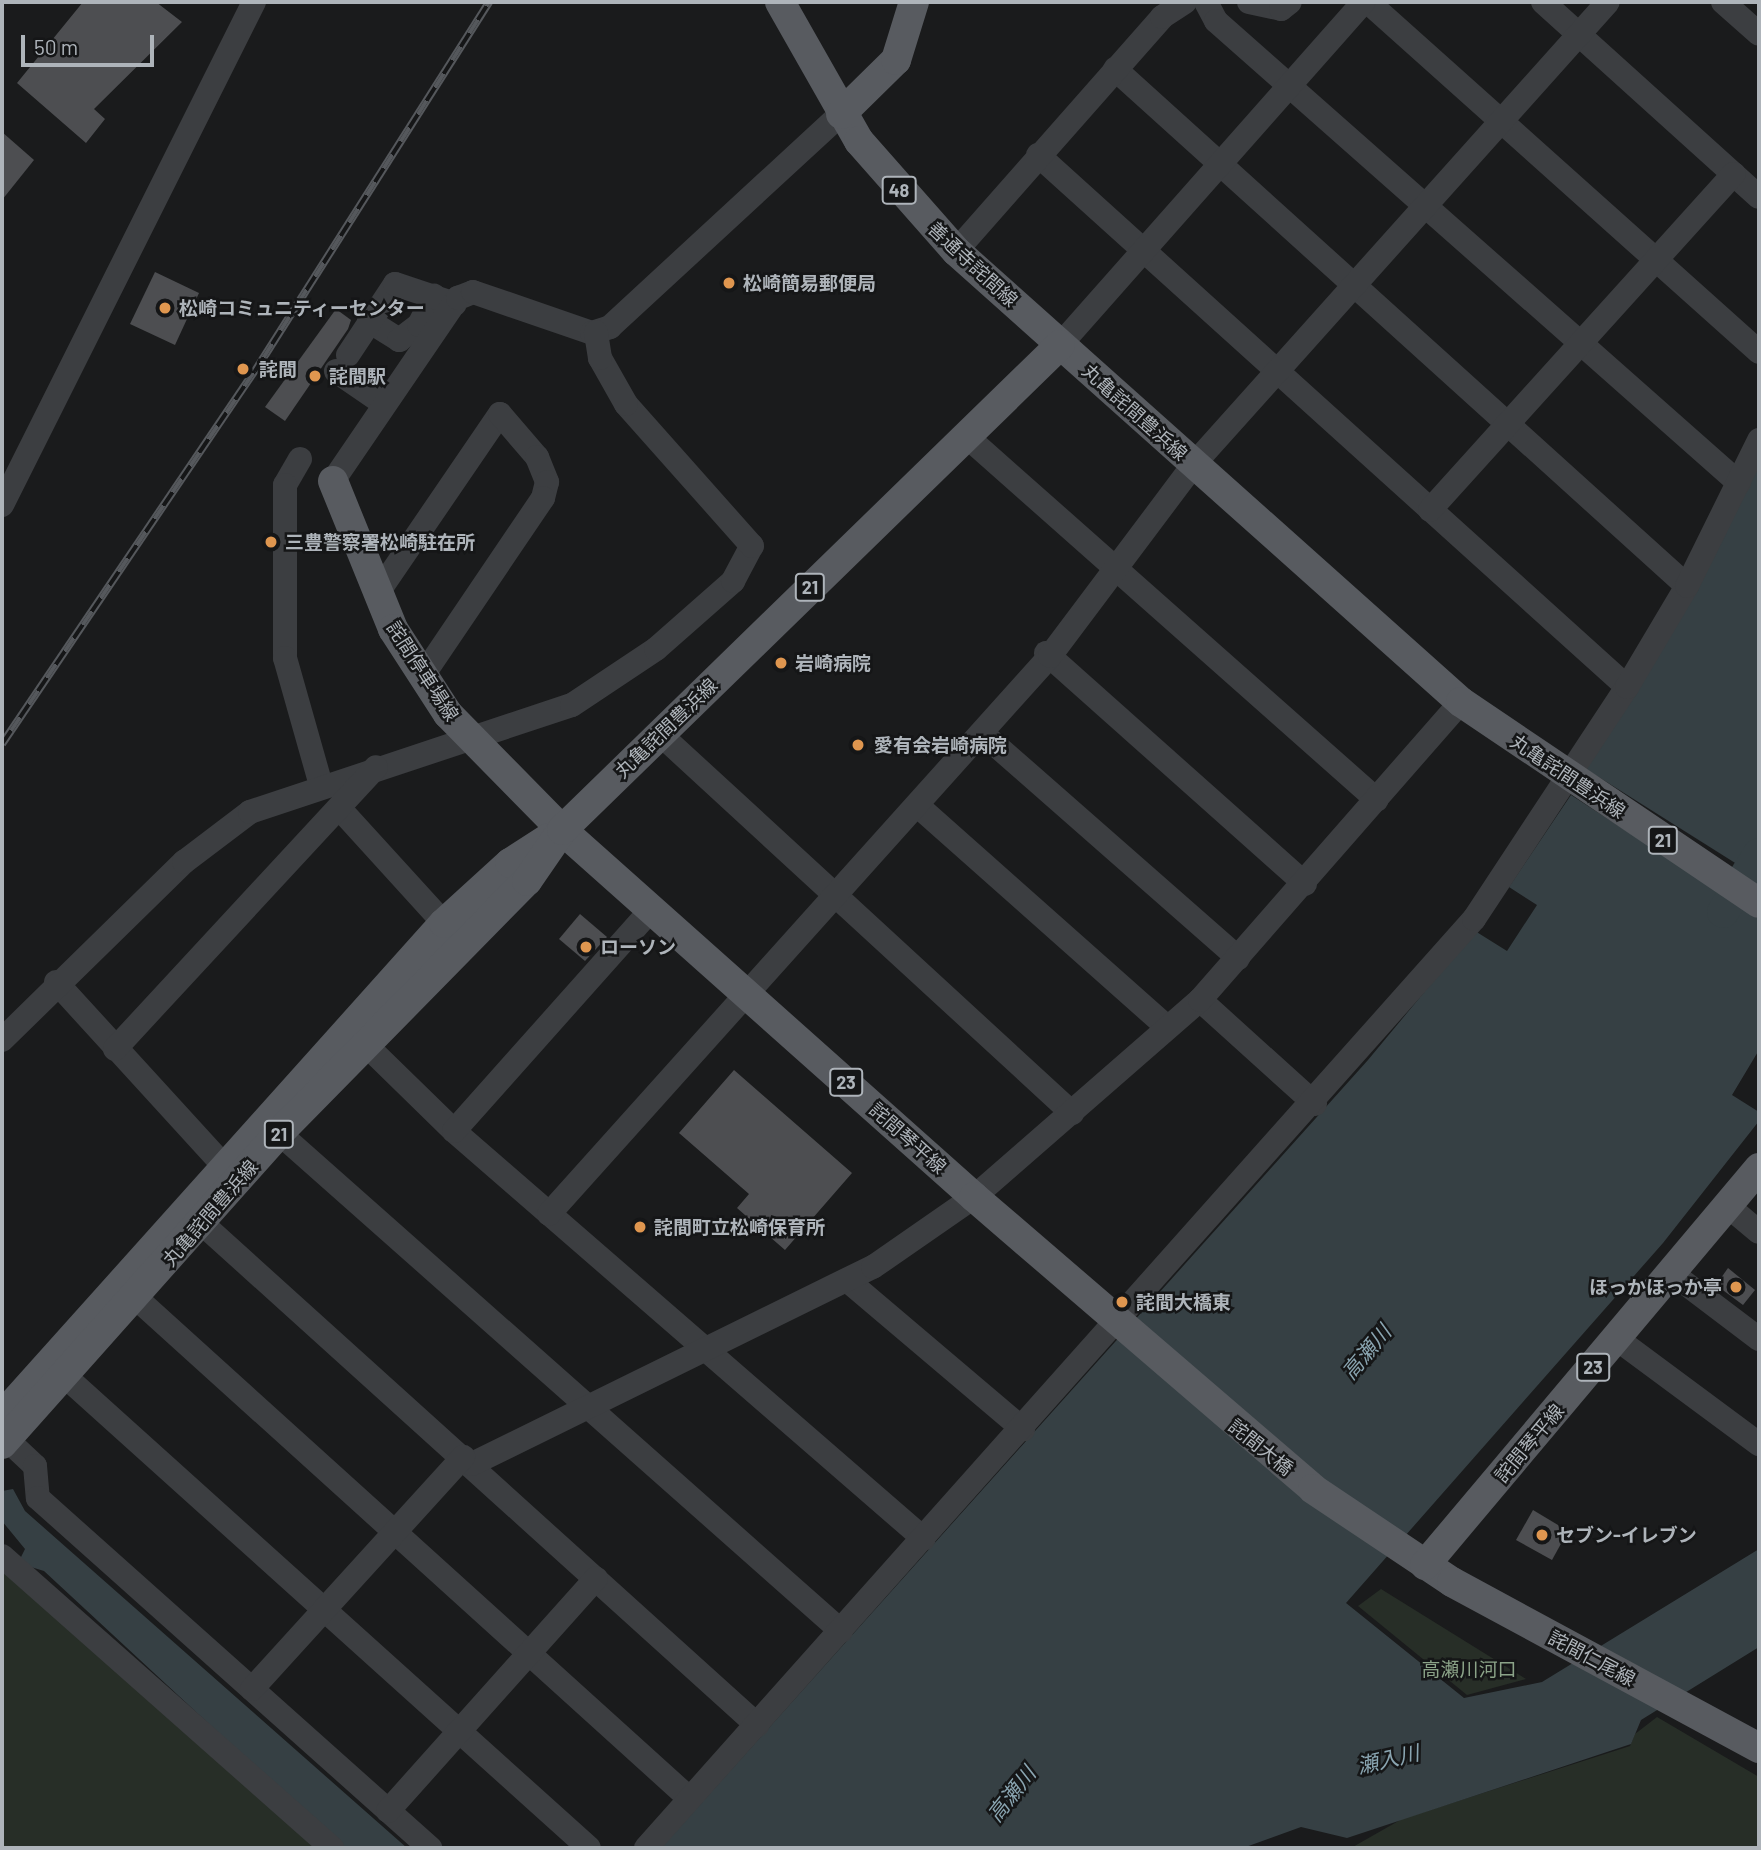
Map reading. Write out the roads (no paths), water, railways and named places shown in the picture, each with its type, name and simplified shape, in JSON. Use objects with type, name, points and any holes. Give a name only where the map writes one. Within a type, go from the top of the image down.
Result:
[{"type":"main road","name":"善通寺詫間線","points":[[780,2],[841,114],[884,174],[956,251],[1060,345]]},
{"type":"main road","points":[[841,114],[896,61],[914,2]]},
{"type":"main road","name":"丸亀詫間豊浜線","points":[[3,1433],[194,1215],[279,1133],[527,881],[562,830],[1060,345],[1461,702],[1567,777],[1759,903]]},
{"type":"main road","name":"詫間停車場線","points":[[333,481],[377,594],[423,675],[474,742],[562,830]]},
{"type":"main road","name":"丸亀詫間豊浜線","points":[[3,1433],[67,1378],[135,1297],[194,1215],[223,1165],[444,923],[510,863],[562,830]]},
{"type":"main road","name":"詫間琴平線","points":[[562,830],[747,991],[974,1197],[1124,1328]]},
{"type":"main road","name":"詫間琴平線","points":[[1425,1566],[1729,1208],[1759,1168]]},
{"type":"main road","name":"詫間大橋","points":[[1124,1328],[1262,1450],[1425,1566]]},
{"type":"main road","name":"詫間仁尾線","points":[[1425,1566],[1759,1748]]},
{"type":"street","points":[[2,505],[254,2]]},
{"type":"street","points":[[956,251],[1162,17],[1185,2]]},
{"type":"street","points":[[1206,2],[1216,21],[1427,206],[1578,345],[1739,483]]},
{"type":"street","points":[[1249,2],[1281,9],[1290,2]]},
{"type":"street","points":[[1060,345],[1141,248],[1219,166],[1363,2]]},
{"type":"street","points":[[1368,2],[1659,258],[1759,352]]},
{"type":"street","points":[[1543,2],[1759,197]]},
{"type":"street","points":[[549,1214],[982,733],[1116,571],[1194,464],[1608,2]]},
{"type":"street","points":[[1723,2],[1759,34]]},
{"type":"street","points":[[1115,69],[1352,289],[1687,586]]},
{"type":"street","points":[[596,332],[648,296],[732,208],[841,114]]},
{"type":"street","points":[[1038,155],[1275,372],[1628,687]]},
{"type":"street","points":[[1430,510],[1503,424],[1734,174]]},
{"type":"street","points":[[384,404],[342,363],[395,284],[444,300]]},
{"type":"street","points":[[369,321],[399,340],[444,300],[473,292],[596,332]]},
{"type":"street","points":[[333,481],[384,404],[444,300]]},
{"type":"street","points":[[2,1040],[56,982],[211,838],[250,812],[376,767],[474,742],[485,733],[572,705],[656,649],[733,580],[752,546],[626,404],[600,358],[596,332]]},
{"type":"street","points":[[377,594],[499,414],[537,457],[547,482],[543,498],[423,675]]},
{"type":"street","points":[[965,435],[1377,800]]},
{"type":"street","points":[[646,1848],[1023,1429],[1124,1328],[1474,919],[1628,687],[1687,586],[1759,440]]},
{"type":"street","points":[[300,459],[285,485],[285,657],[321,785]]},
{"type":"street","points":[[1048,655],[1305,884]]},
{"type":"street","points":[[252,1689],[397,1529],[468,1461],[710,1350],[847,1280],[974,1197],[1200,1000],[1305,884],[1461,702]]},
{"type":"street","points":[[982,733],[1238,958]]},
{"type":"street","points":[[660,734],[834,897],[1072,1113]]},
{"type":"street","points":[[115,1049],[341,810],[376,767]]},
{"type":"street","points":[[918,806],[1167,1027]]},
{"type":"street","points":[[341,810],[444,923]]},
{"type":"street","points":[[454,1131],[651,910]]},
{"type":"street","points":[[56,982],[223,1165]]},
{"type":"street","points":[[1200,1000],[1315,1104]]},
{"type":"street","points":[[365,1044],[454,1131],[710,1350],[924,1539]]},
{"type":"street","points":[[279,1133],[841,1631]]},
{"type":"street","points":[[1729,1208],[1759,1232]]},
{"type":"street","points":[[194,1215],[757,1725]]},
{"type":"street","points":[[1673,1274],[1759,1339]]},
{"type":"street","points":[[847,1280],[1023,1429]]},
{"type":"street","points":[[135,1297],[531,1650],[690,1799]]},
{"type":"street","points":[[1617,1339],[1759,1444]]},
{"type":"street","points":[[67,1378],[589,1848]]},
{"type":"street","points":[[3,1433],[35,1466],[37,1498],[430,1848]]},
{"type":"street","points":[[2,1556],[332,1848]]},
{"type":"street","points":[[388,1811],[596,1578]]},
{"type":"water","points":[[1759,462],[1759,878],[1586,769]]},
{"type":"water","name":"瀬入川","points":[[1571,795],[1759,917],[1759,1050],[1732,1095],[1759,1112],[1759,1121],[1663,1243],[1346,1603],[1464,1698],[1542,1682],[1759,1549],[1759,1647],[1641,1720],[1631,1744],[1347,1838],[1301,1827],[1243,1848],[661,1848],[1368,1060],[1475,931],[1507,951],[1537,905],[1509,887]]},
{"type":"water","points":[[13,1489],[25,1511],[407,1848],[343,1848],[44,1571],[18,1563],[25,1549],[2,1521],[2,1491]]},
{"type":"waterway","name":"高瀬川","points":[[1723,912],[1759,854]]},
{"type":"railway","points":[[2,744],[255,371],[489,2]]},
{"type":"place","name":"松崎簡易郵便局","points":[[729,283]]},
{"type":"place","name":"松崎コミュニティーセンター","points":[[165,308]]},
{"type":"place","name":"詫間","points":[[243,369]]},
{"type":"place","name":"詫間駅","points":[[315,376]]},
{"type":"place","name":"三豊警察署松崎駐在所","points":[[271,542]]},
{"type":"place","name":"岩崎病院","points":[[781,663]]},
{"type":"place","name":"愛有会岩崎病院","points":[[858,745]]},
{"type":"place","name":"ローソン","points":[[586,947]]},
{"type":"place","name":"詫間町立松崎保育所","points":[[640,1227]]},
{"type":"place","name":"ほっかほっか亭","points":[[1736,1287]]},
{"type":"place","name":"詫間大橋東","points":[[1122,1302]]},
{"type":"place","name":"セブン-イレブン","points":[[1542,1535]]},
{"type":"park label","name":"高瀬川河口","points":[[1469,1669]]}]
